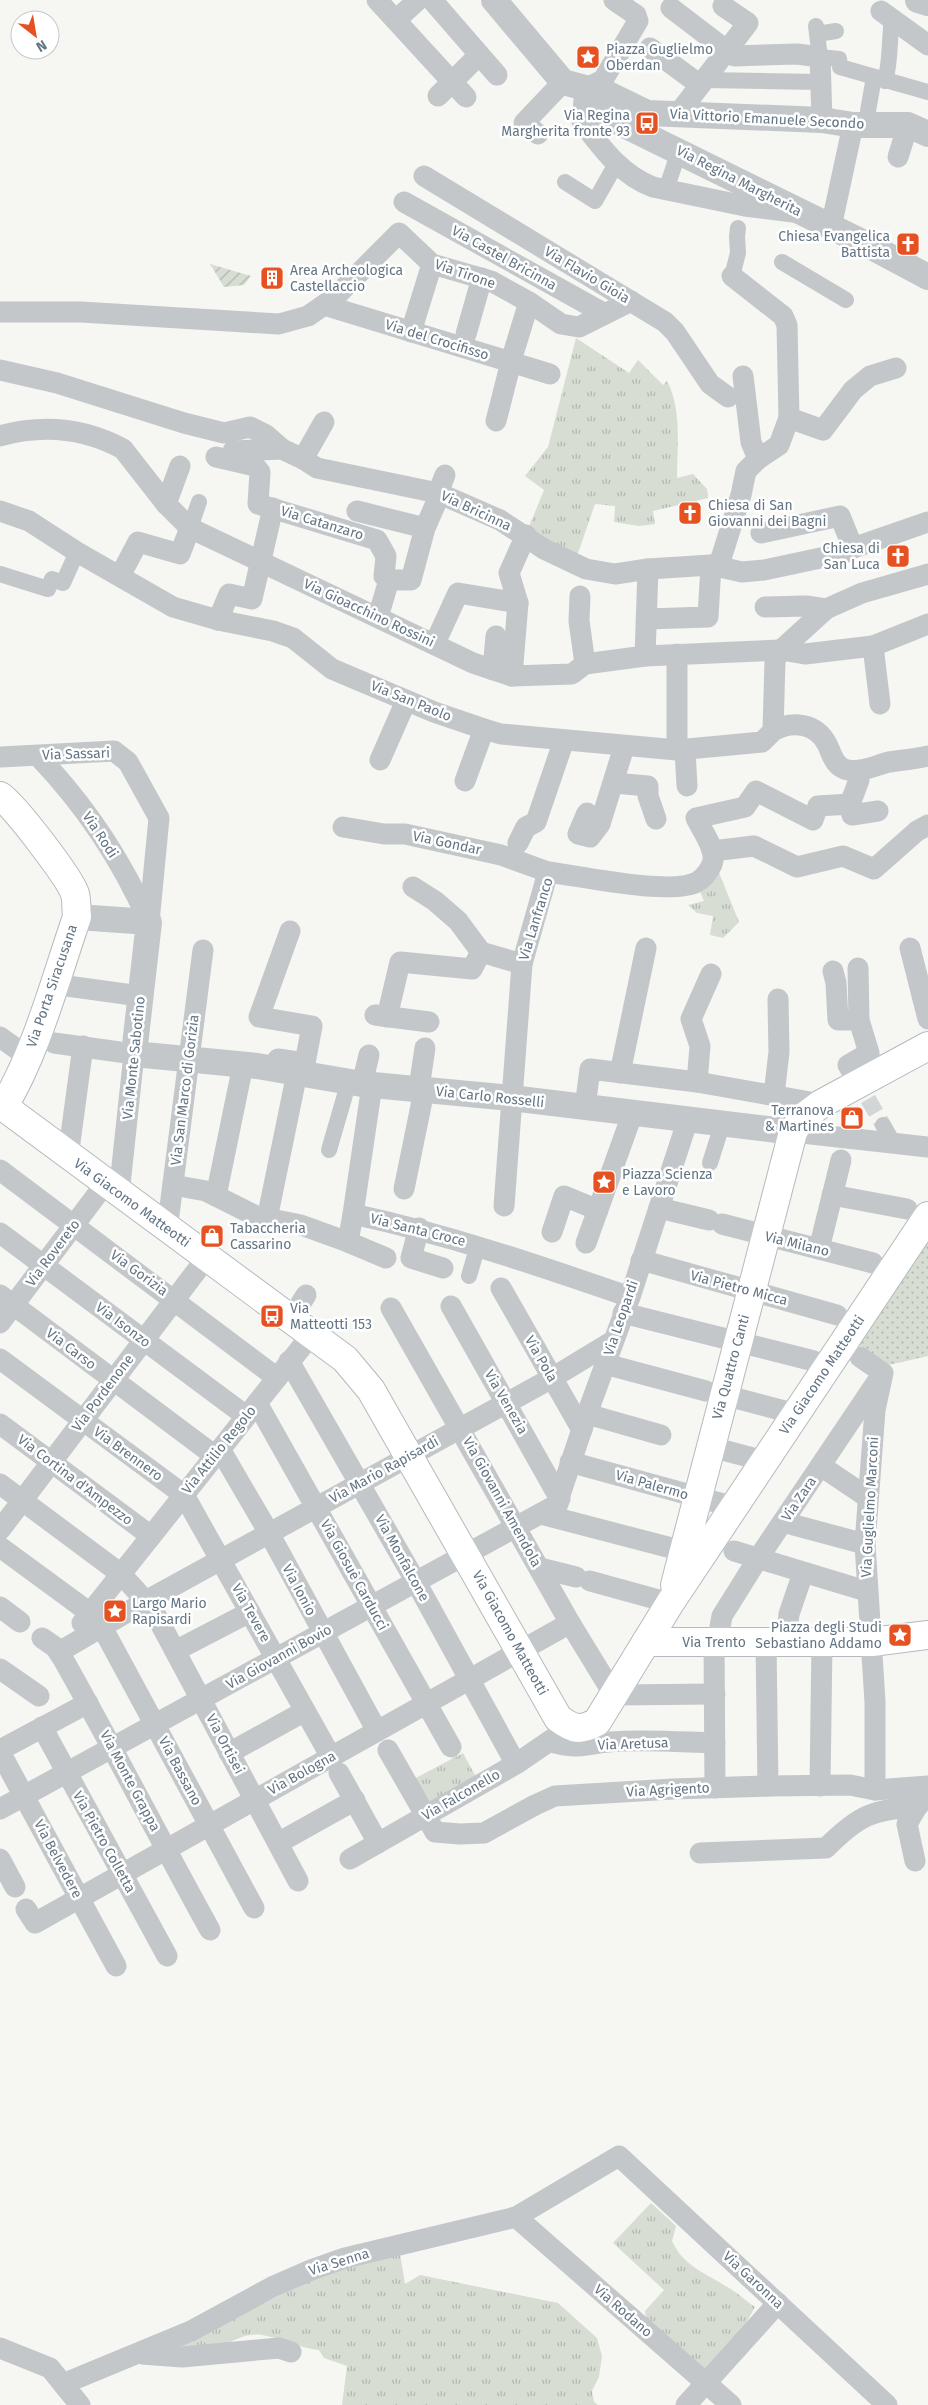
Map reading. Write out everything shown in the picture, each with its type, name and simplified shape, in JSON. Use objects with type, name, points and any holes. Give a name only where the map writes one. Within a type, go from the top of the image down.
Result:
[{"type":"main road","name":"Via Porta Siracusana","points":[[0,796],[22,819],[54,860],[70,885],[75,894],[77,917],[28,1057],[15,1088],[1,1107]]},
{"type":"main road","points":[[793,1132],[801,1119],[821,1104],[864,1091],[928,1046]]},
{"type":"main road","name":"Via Giacomo Matteotti","points":[[1,1107],[302,1326],[344,1360],[371,1390],[558,1718],[561,1734],[585,1728],[597,1722],[670,1603],[796,1414],[918,1212]]},
{"type":"main road","name":"Via Quattro Canti","points":[[670,1603],[710,1447],[715,1393],[738,1342],[793,1132]]},
{"type":"main road","name":"Via Trento","points":[[646,1642],[717,1634],[776,1642],[872,1642],[928,1635]]},
{"type":"street","points":[[377,0],[396,20],[452,91],[479,55]]},
{"type":"street","points":[[396,20],[418,0]]},
{"type":"street","points":[[432,0],[497,75]]},
{"type":"street","points":[[494,0],[592,92]]},
{"type":"street","points":[[614,0],[636,15],[638,21],[592,92],[582,122],[616,164],[639,182],[666,190],[744,209],[806,214]]},
{"type":"street","points":[[918,0],[928,3]]},
{"type":"street","points":[[678,114],[748,23],[723,6]]},
{"type":"street","points":[[671,8],[734,56],[797,54],[839,59],[840,67],[928,92]]},
{"type":"street","points":[[831,227],[861,118],[879,79],[887,15],[928,45]]},
{"type":"street","points":[[822,120],[820,57],[816,30],[836,31]]},
{"type":"street","points":[[650,48],[702,83],[820,82]]},
{"type":"street","points":[[538,134],[524,123],[592,92]]},
{"type":"street","name":"Via Vittorio Emanuele Secondo","points":[[592,92],[648,113],[822,120],[861,118],[918,130]]},
{"type":"street","name":"Via Regina Margherita","points":[[592,92],[679,151],[928,277]]},
{"type":"street","points":[[898,157],[918,130]]},
{"type":"street","points":[[666,190],[679,151]]},
{"type":"street","points":[[565,182],[595,201],[616,164]]},
{"type":"street","name":"Via Flavio Gioia","points":[[424,176],[664,322],[675,332],[710,384],[728,398]]},
{"type":"street","name":"Via Castel Bricinna","points":[[404,202],[605,314]]},
{"type":"street","points":[[647,619],[708,617],[714,567],[742,495],[746,471],[779,445],[789,418],[787,325],[783,316],[732,276],[738,253],[738,228]]},
{"type":"street","name":"Via Tirone","points":[[324,305],[399,233],[432,264],[482,278],[529,302],[561,324],[579,327],[631,301]]},
{"type":"street","points":[[782,262],[846,300]]},
{"type":"street","points":[[411,332],[432,264]]},
{"type":"street","points":[[466,334],[482,278]]},
{"type":"street","points":[[496,420],[529,302]]},
{"type":"street","points":[[0,312],[81,312],[279,324],[308,316],[324,305]]},
{"type":"street","name":"Via del Crocifisso","points":[[324,305],[411,332],[513,357],[550,374]]},
{"type":"street","points":[[789,418],[823,430],[853,390],[870,376],[896,368]]},
{"type":"street","name":"Via Bricinna","points":[[0,370],[57,383],[184,423],[224,433],[250,427],[266,435],[282,449],[318,468],[441,487],[526,535],[544,549],[586,569],[615,574],[648,569],[714,567],[742,572],[764,570],[844,554],[854,548],[928,522]]},
{"type":"street","points":[[743,376],[754,463]]},
{"type":"street","points":[[303,459],[324,422]]},
{"type":"street","name":"Via Gioacchino Rossini","points":[[0,436],[16,432],[64,430],[80,431],[102,439],[123,449],[166,504],[190,528],[435,643],[473,663],[502,673],[572,674],[586,664],[645,656],[781,650],[805,654],[873,646],[928,624]]},
{"type":"street","points":[[218,620],[229,594],[252,599],[273,508],[258,504],[260,472],[255,466],[224,458],[233,452],[282,449]]},
{"type":"street","points":[[166,504],[180,466]]},
{"type":"street","points":[[340,529],[357,511],[364,485]]},
{"type":"street","points":[[389,580],[411,580],[425,528],[441,487]]},
{"type":"street","points":[[120,576],[138,542],[180,554],[199,502]]},
{"type":"street","name":"Via Catanzaro","points":[[273,508],[377,540],[386,556],[384,576],[389,580],[378,617]]},
{"type":"street","name":"Via San Paolo","points":[[0,511],[29,522],[173,607],[218,620],[273,631],[293,638],[324,665],[406,701],[484,729],[501,734],[624,747],[681,750],[762,742],[773,731],[783,725],[793,723],[812,729],[821,736],[834,761],[840,767],[859,770]]},
{"type":"street","points":[[357,511],[425,528]]},
{"type":"street","points":[[761,533],[840,516],[854,548]]},
{"type":"street","points":[[502,673],[518,603],[509,573],[526,535]]},
{"type":"street","points":[[0,574],[48,590],[52,579],[63,583],[77,552]]},
{"type":"street","points":[[645,656],[648,569]]},
{"type":"street","points":[[773,731],[775,660],[781,650],[826,608],[862,593],[928,574]]},
{"type":"street","points":[[435,643],[458,592],[518,603]]},
{"type":"street","points":[[580,596],[579,621],[586,664]]},
{"type":"street","points":[[764,607],[806,606],[826,608]]},
{"type":"street","points":[[496,636],[502,673]]},
{"type":"street","points":[[873,646],[880,704]]},
{"type":"street","points":[[677,654],[681,750],[687,786]]},
{"type":"street","points":[[380,760],[406,701]]},
{"type":"street","points":[[465,781],[484,729]]},
{"type":"street","points":[[518,843],[526,827],[536,822],[564,740]]},
{"type":"street","points":[[587,813],[578,834],[590,837],[600,824],[624,747]]},
{"type":"street","name":"Via Sassari","points":[[1,757],[114,751],[128,762],[159,818],[149,922]]},
{"type":"street","name":"Via Rodi","points":[[38,756],[72,793],[92,820],[136,893],[149,922]]},
{"type":"street","points":[[878,811],[852,814],[850,804],[859,780],[859,770],[889,762],[928,756]]},
{"type":"street","points":[[614,783],[648,786],[648,796],[656,819]]},
{"type":"street","points":[[850,804],[818,806],[813,820],[756,790],[745,807],[696,818],[712,851],[754,846],[797,867],[843,856],[874,869],[917,831],[928,825]]},
{"type":"street","name":"Via Gondar","points":[[343,827],[384,834],[405,834],[501,855],[548,872]]},
{"type":"street","name":"Via Lanfranco","points":[[504,1206],[522,964],[548,872],[645,885],[677,887],[697,882],[708,872],[713,860],[712,851]]},
{"type":"street","points":[[413,887],[435,901],[458,921],[481,952],[522,964]]},
{"type":"street","points":[[77,917],[149,922]]},
{"type":"street","name":"Via Monte Sabotino","points":[[112,1189],[134,1054],[149,922]]},
{"type":"street","points":[[216,1196],[250,1066],[259,1056],[305,1063],[312,1026],[259,1017],[290,931]]},
{"type":"street","points":[[620,1073],[646,948]]},
{"type":"street","points":[[910,948],[928,1019]]},
{"type":"street","name":"Via San Marco di Gorizia","points":[[168,1230],[203,950]]},
{"type":"street","points":[[430,1022],[381,1016],[400,962],[472,969],[481,952]]},
{"type":"street","points":[[858,968],[859,1020],[869,1053],[848,1065],[864,1091]]},
{"type":"street","points":[[833,971],[836,983],[838,1020],[859,1020]]},
{"type":"street","points":[[697,1082],[700,1046],[691,1019],[711,974]]},
{"type":"street","points":[[67,986],[140,996]]},
{"type":"street","points":[[774,1095],[780,1052],[778,999]]},
{"type":"street","points":[[0,1037],[28,1057]]},
{"type":"street","name":"Via Carlo Rosselli","points":[[54,1043],[134,1054],[250,1066],[361,1084],[511,1098],[793,1132],[888,1134],[928,1147]]},
{"type":"street","points":[[68,1157],[83,1046]]},
{"type":"street","points":[[404,1189],[422,1090],[424,1048]]},
{"type":"street","points":[[329,1150],[361,1084],[369,1055]]},
{"type":"street","points":[[585,1107],[590,1069],[697,1082],[821,1104]]},
{"type":"street","points":[[266,1219],[297,1073]]},
{"type":"street","points":[[353,1214],[361,1084]]},
{"type":"street","points":[[586,1243],[632,1112]]},
{"type":"street","name":"Via Leopardi","points":[[553,1508],[627,1305],[688,1119]]},
{"type":"street","points":[[710,1163],[722,1124]]},
{"type":"street","points":[[818,1249],[841,1160]]},
{"type":"street","name":"Via Gorizia","points":[[0,1170],[174,1299],[283,1370]]},
{"type":"street","points":[[173,1185],[206,1192],[256,1216],[301,1224],[386,1258]]},
{"type":"street","name":"Via Rovereto","points":[[0,1323],[7,1300],[43,1266],[74,1226],[112,1189]]},
{"type":"street","points":[[832,1195],[918,1212]]},
{"type":"street","points":[[552,1232],[564,1196],[598,1210]]},
{"type":"street","name":"Via Milano","points":[[659,1208],[873,1263]]},
{"type":"street","name":"Via Santa Croce","points":[[348,1242],[353,1214],[419,1228],[478,1245],[627,1305],[738,1342],[814,1361]]},
{"type":"street","points":[[419,1228],[410,1258],[443,1268]]},
{"type":"street","name":"Via Isonzo","points":[[0,1233],[144,1340],[251,1410]]},
{"type":"street","points":[[469,1276],[478,1245]]},
{"type":"street","name":"Via Pordenone","points":[[0,1530],[207,1257]]},
{"type":"street","name":"Via Pietro Micca","points":[[641,1260],[838,1315]]},
{"type":"street","name":"Via Pola","points":[[501,1288],[552,1378],[584,1422]]},
{"type":"street","name":"Via Attilio Regolo","points":[[59,1652],[96,1621],[121,1570],[151,1536],[283,1370],[302,1326],[306,1295]]},
{"type":"street","name":"Via Carso","points":[[7,1300],[113,1380],[218,1452]]},
{"type":"street","name":"Via Venezia","points":[[451,1306],[506,1403],[553,1508]]},
{"type":"street","name":"Via Giovanni Amendola","points":[[391,1308],[570,1624],[614,1695]]},
{"type":"street","name":"Via Mario Rapisardi","points":[[96,1621],[150,1602],[222,1559],[552,1378],[613,1341]]},
{"type":"street","points":[[860,1357],[883,1373]]},
{"type":"street","name":"Via Brennero","points":[[0,1359],[184,1495]]},
{"type":"street","points":[[605,1364],[796,1414]]},
{"type":"street","name":"Via Monfalcone","points":[[283,1370],[359,1483],[416,1582],[512,1757]]},
{"type":"street","name":"Via Zara","points":[[717,1634],[722,1616],[757,1560],[883,1373]]},
{"type":"street","name":"Via Guglielmo Marconi","points":[[875,1790],[875,1702],[872,1642],[866,1591],[865,1544],[867,1497],[875,1410],[883,1373]]},
{"type":"street","name":"Via Giosuè Carducci","points":[[251,1410],[316,1507],[451,1747]]},
{"type":"street","points":[[584,1422],[661,1434]]},
{"type":"street","name":"Via Cortina d'Ampezzo","points":[[0,1424],[151,1536]]},
{"type":"street","points":[[710,1447],[765,1460]]},
{"type":"street","name":"Via Ionio","points":[[218,1452],[269,1533],[377,1731]]},
{"type":"street","name":"Via Palermo","points":[[570,1462],[734,1507]]},
{"type":"street","points":[[821,1466],[867,1497]]},
{"type":"street","name":"Via Ortisei","points":[[0,1484],[121,1570],[150,1602],[298,1881]]},
{"type":"street","name":"Via Tevere","points":[[184,1495],[222,1559],[378,1843]]},
{"type":"street","points":[[553,1508],[683,1551]]},
{"type":"street","name":"Via Giovanni Bovio","points":[[0,1809],[553,1508]]},
{"type":"street","points":[[783,1522],[865,1544]]},
{"type":"street","points":[[0,1547],[96,1621]]},
{"type":"street","points":[[734,1551],[757,1560],[866,1591]]},
{"type":"street","points":[[540,1568],[670,1603]]},
{"type":"street","points":[[768,1786],[776,1642],[789,1614],[803,1573]]},
{"type":"street","points":[[0,1606],[20,1622]]},
{"type":"street","points":[[175,1651],[250,1612]]},
{"type":"street","name":"Via Bassano","points":[[96,1621],[155,1724],[254,1908]]},
{"type":"street","name":"Via Bologna","points":[[30,1916],[80,1898],[254,1800],[335,1765],[377,1731],[570,1624]]},
{"type":"street","points":[[715,1788],[717,1634]]},
{"type":"street","name":"Via Monte Grappa","points":[[42,1638],[59,1652],[113,1747],[210,1930]]},
{"type":"street","points":[[820,1786],[822,1642]]},
{"type":"street","points":[[0,1669],[39,1696]]},
{"type":"street","points":[[614,1695],[715,1694]]},
{"type":"street","points":[[4,1744],[88,1703]]},
{"type":"street","points":[[229,1753],[305,1711]]},
{"type":"street","name":"Via Pietro Colletta","points":[[42,1727],[167,1956]]},
{"type":"street","name":"Via Aretusa","points":[[561,1734],[569,1747],[581,1747],[608,1742],[715,1743]]},
{"type":"street","name":"Via Falconello","points":[[350,1859],[561,1734]]},
{"type":"street","name":"Via Belvedere","points":[[4,1744],[24,1796],[116,1966]]},
{"type":"street","points":[[388,1750],[424,1816]]},
{"type":"street","name":"Via Agrigento","points":[[424,1816],[436,1832],[484,1833],[555,1796],[768,1786],[850,1785],[875,1790],[928,1786]]},
{"type":"street","points":[[278,1843],[354,1800]]},
{"type":"street","points":[[700,1853],[826,1848],[844,1830],[867,1814],[923,1801]]},
{"type":"street","points":[[915,1860],[906,1824],[923,1801]]},
{"type":"street","points":[[0,1859],[15,1887]]},
{"type":"street","name":"Via Senna","points":[[63,2384],[191,2331],[272,2287],[311,2270],[345,2258],[516,2217],[619,2156]]},
{"type":"street","name":"Via Garonna","points":[[619,2156],[887,2405]]},
{"type":"street","name":"Via Rodano","points":[[516,2217],[731,2405]]},
{"type":"street","points":[[686,2405],[778,2303]]},
{"type":"street","points":[[0,2348],[50,2368],[80,2405]]},
{"type":"street","points":[[139,2354],[182,2357],[279,2348],[291,2352]]},
{"type":"green space","points":[[210,264],[251,276],[244,285],[224,287]]},
{"type":"green space","points":[[576,338],[629,373],[638,360],[663,385],[667,381],[672,392],[677,416],[677,478],[693,474],[707,489],[708,498],[653,511],[655,524],[639,526],[614,522],[615,506],[595,504],[577,556],[528,529],[544,490],[525,476],[548,447]]},
{"type":"green space","points":[[715,863],[739,922],[723,938],[710,935],[713,916],[697,913],[688,905],[704,901],[698,887]]},
{"type":"green space","points":[[928,1239],[928,1356],[889,1365],[858,1344]]},
{"type":"green space","points":[[463,1753],[476,1777],[433,1804],[426,1802],[412,1780]]},
{"type":"green space","points":[[651,2203],[676,2226],[672,2241],[682,2257],[696,2269],[732,2290],[755,2307],[741,2332],[707,2371],[646,2318],[645,2311],[664,2290],[613,2243]]},
{"type":"green space","points":[[400,2254],[405,2284],[420,2275],[558,2303],[597,2338],[602,2356],[599,2377],[592,2391],[594,2402],[598,2405],[342,2405],[347,2366],[324,2358],[319,2350],[262,2335],[249,2335],[209,2348],[175,2346],[336,2268]]},
{"type":"tunnel","points":[[868,1099],[883,1125]]},
{"type":"place","name":"Piazza Guglielmo Oberdan","points":[[588,57]]},
{"type":"place","name":"Via Regina Margherita fronte 93","points":[[647,123]]},
{"type":"place","name":"Chiesa Evangelica Battista","points":[[908,244]]},
{"type":"place","name":"Area Archeologica Castellaccio","points":[[272,278]]},
{"type":"place","name":"Chiesa di San Giovanni dei Bagni","points":[[690,513]]},
{"type":"place","name":"Chiesa di San Luca","points":[[898,556]]},
{"type":"place","name":"Terranova & Martines","points":[[852,1118]]},
{"type":"place","name":"Piazza Scienza e Lavoro","points":[[604,1182]]},
{"type":"place","name":"Tabaccheria Cassarino","points":[[212,1236]]},
{"type":"place","name":"Via Matteotti 153","points":[[272,1316]]},
{"type":"place","name":"Largo Mario Rapisardi","points":[[115,1611]]},
{"type":"place","name":"Piazza degli Studi Sebastiano Addamo","points":[[900,1635]]}]
